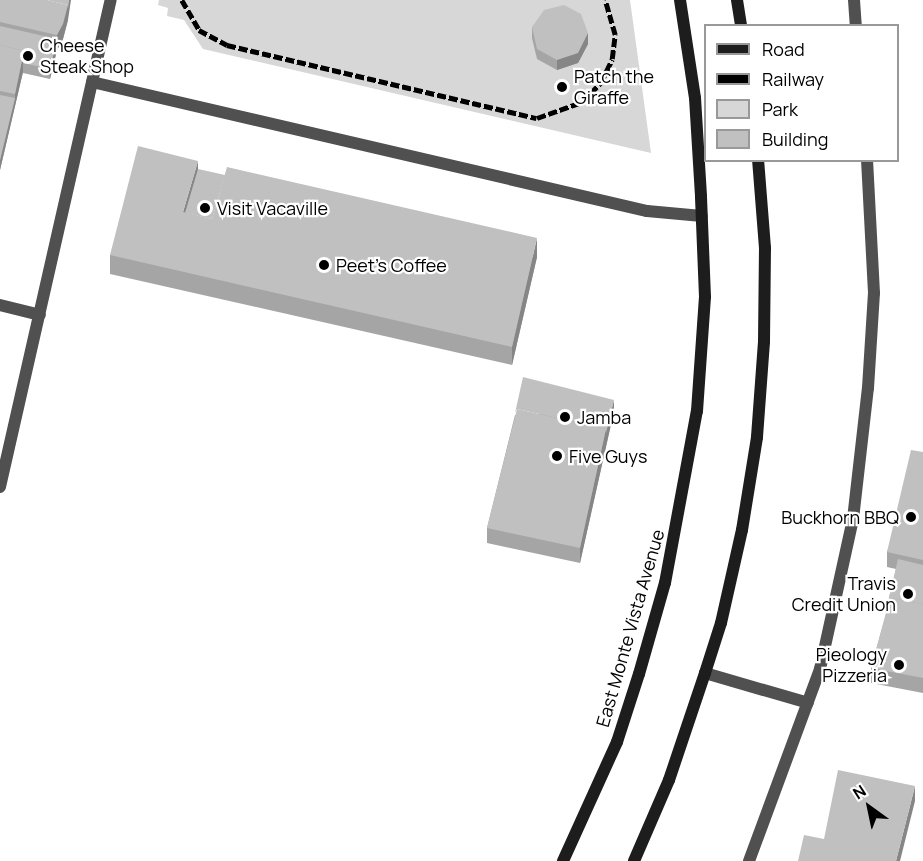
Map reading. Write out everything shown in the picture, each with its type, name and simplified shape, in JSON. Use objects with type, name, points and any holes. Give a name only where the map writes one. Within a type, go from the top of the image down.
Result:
[{"type":"main road","name":"East Monte Vista Avenue","points":[[563,861],[620,731],[666,583],[682,508],[697,411],[705,297],[702,216],[695,98],[680,0]]},
{"type":"main road","points":[[737,0],[741,24]]},
{"type":"main road","points":[[634,861],[669,780],[705,673],[742,530],[757,437],[764,342],[765,248],[758,162]]},
{"type":"lane","points":[[0,487],[111,0]]},
{"type":"lane","points":[[854,0],[856,24]]},
{"type":"lane","points":[[92,82],[647,211],[702,216]]},
{"type":"lane","points":[[749,861],[820,669],[853,519],[867,396],[874,293],[867,162]]},
{"type":"lane","points":[[0,305],[40,315]]},
{"type":"lane","points":[[705,673],[808,703]]},
{"type":"green space","points":[[159,0],[630,0],[651,153],[203,49],[184,20],[167,16],[168,8],[158,5]]},
{"type":"building","points":[[0,0],[47,0],[68,5],[63,24],[57,35],[0,22]]},
{"type":"building","points":[[47,0],[69,0],[68,9],[68,5]]},
{"type":"building","points":[[564,5],[581,14],[588,33],[578,53],[557,60],[537,49],[532,27],[544,10]]},
{"type":"building","points":[[0,26],[57,39],[50,69],[23,63],[24,51],[0,45]]},
{"type":"building","points":[[0,45],[24,51],[15,94],[0,91]]},
{"type":"building","points":[[0,95],[15,98],[0,160]]},
{"type":"building","name":"Peet's Coffee","points":[[138,146],[198,161],[183,212],[212,219],[227,167],[537,238],[512,347],[110,255]]},
{"type":"building","points":[[198,169],[225,175],[212,219],[185,213]]},
{"type":"building","points":[[523,377],[614,400],[606,433],[606,429],[517,409],[515,413]]},
{"type":"building","points":[[517,409],[606,429],[580,548],[487,528]]},
{"type":"building","name":"Buckhorn BBQ","points":[[911,450],[923,452],[923,560],[887,552]]},
{"type":"building","name":"Travis Credit Union","points":[[898,559],[923,565],[923,604],[890,598],[888,602]]},
{"type":"building","name":"Pieology Pizzeria","points":[[890,598],[923,604],[923,678],[871,668]]},
{"type":"building","points":[[838,770],[915,786],[896,861],[798,861],[804,835],[824,839]]},
{"type":"railway","points":[[182,0],[199,30],[227,45],[537,118],[582,102],[601,82],[612,59],[615,35],[605,0]]},
{"type":"place","name":"Cheese Steak Shop","points":[[28,56]]},
{"type":"place","name":"Patch the Giraffe","points":[[562,87]]},
{"type":"place","name":"Visit Vacaville","points":[[205,208]]},
{"type":"place","name":"Peet's Coffee","points":[[324,265]]},
{"type":"place","name":"Jamba","points":[[565,417]]},
{"type":"place","name":"Five Guys","points":[[557,456]]},
{"type":"place","name":"Buckhorn BBQ","points":[[911,517]]},
{"type":"place","name":"Travis Credit Union","points":[[908,594]]},
{"type":"place","name":"Pieology Pizzeria","points":[[899,665]]}]
